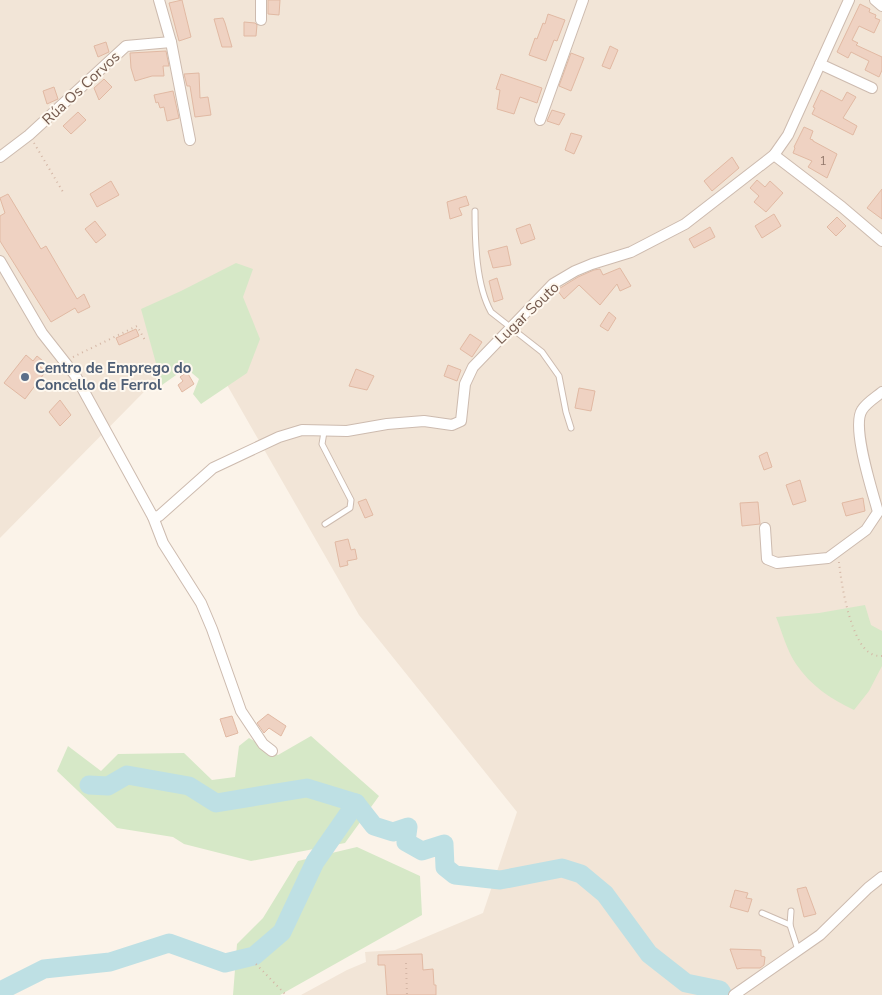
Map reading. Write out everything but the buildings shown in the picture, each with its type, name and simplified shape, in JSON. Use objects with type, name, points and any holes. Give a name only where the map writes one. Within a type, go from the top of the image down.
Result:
[{"type":"street","points":[[159,0],[171,42],[190,140]]},
{"type":"street","points":[[261,0],[261,20]]},
{"type":"street","points":[[540,120],[582,0]]},
{"type":"street","name":"Lugar Souto","points":[[154,517],[159,516],[213,468],[279,436],[302,430],[347,432],[387,424],[424,421],[452,425],[461,421],[465,384],[473,367],[553,284],[575,271],[592,264],[632,252],[686,224],[774,155],[788,135],[849,0]]},
{"type":"street","points":[[875,0],[882,6]]},
{"type":"street","name":"Rúa Os Corvos","points":[[0,157],[29,135],[126,46],[171,42]]},
{"type":"street","points":[[820,64],[872,88]]},
{"type":"street","points":[[774,155],[842,207],[882,241]]},
{"type":"street","points":[[0,261],[42,333],[75,375],[154,517],[163,543],[201,603],[216,638],[241,711],[263,744],[272,750]]},
{"type":"street","points":[[765,528],[767,559],[777,563],[828,558],[866,530],[878,512],[862,450],[859,426],[862,410],[882,392]]},
{"type":"street","points":[[734,995],[820,935],[868,888],[882,877]]},
{"type":"lane","points":[[475,211],[474,239],[486,303],[491,312],[542,352],[559,376],[571,428]]},
{"type":"lane","points":[[324,432],[322,444],[351,500],[350,508],[326,524]]},
{"type":"lane","points":[[791,911],[790,925],[798,950]]},
{"type":"lane","points":[[762,912],[790,925]]},
{"type":"path","points":[[29,135],[63,192]]},
{"type":"path","points":[[64,361],[138,326],[146,342]]},
{"type":"path","points":[[839,550],[842,590],[856,635],[863,647],[873,656],[882,656]]},
{"type":"path","points":[[406,963],[407,995]]},
{"type":"path","points":[[256,964],[286,995]]},
{"type":"shaded area","points":[[0,0],[882,0],[882,995],[301,995],[366,962],[365,952],[395,950],[483,913],[517,812],[359,615],[199,336],[0,538]]},
{"type":"green space","points":[[236,263],[253,269],[243,297],[260,339],[247,373],[201,404],[193,394],[199,379],[186,368],[162,385],[141,309]]},
{"type":"green space","points":[[865,605],[871,625],[882,631],[882,666],[869,691],[854,710],[822,691],[802,672],[790,653],[776,617],[819,613]]},
{"type":"green space","points":[[311,736],[379,796],[345,843],[251,861],[184,844],[173,837],[117,828],[57,771],[68,746],[101,771],[118,754],[184,753],[212,780],[235,777],[239,746],[249,738],[278,755]]},
{"type":"green space","points":[[357,847],[420,876],[422,915],[280,995],[233,995],[237,944],[263,918],[298,861]]},
{"type":"waterway","points":[[89,785],[108,786],[127,775],[189,786],[216,803],[307,788],[356,803],[374,826],[393,832],[408,827],[406,842],[422,851],[444,844],[445,867],[455,875],[500,880],[562,868],[581,874],[605,894],[649,954],[686,983],[720,990],[722,993]]},
{"type":"waterway","points":[[0,991],[44,969],[110,962],[169,943],[225,963],[254,956],[282,932],[315,862],[356,803]]},
{"type":"place","name":"Centro de Emprego do Concello de Ferrol","points":[[25,377]]}]
